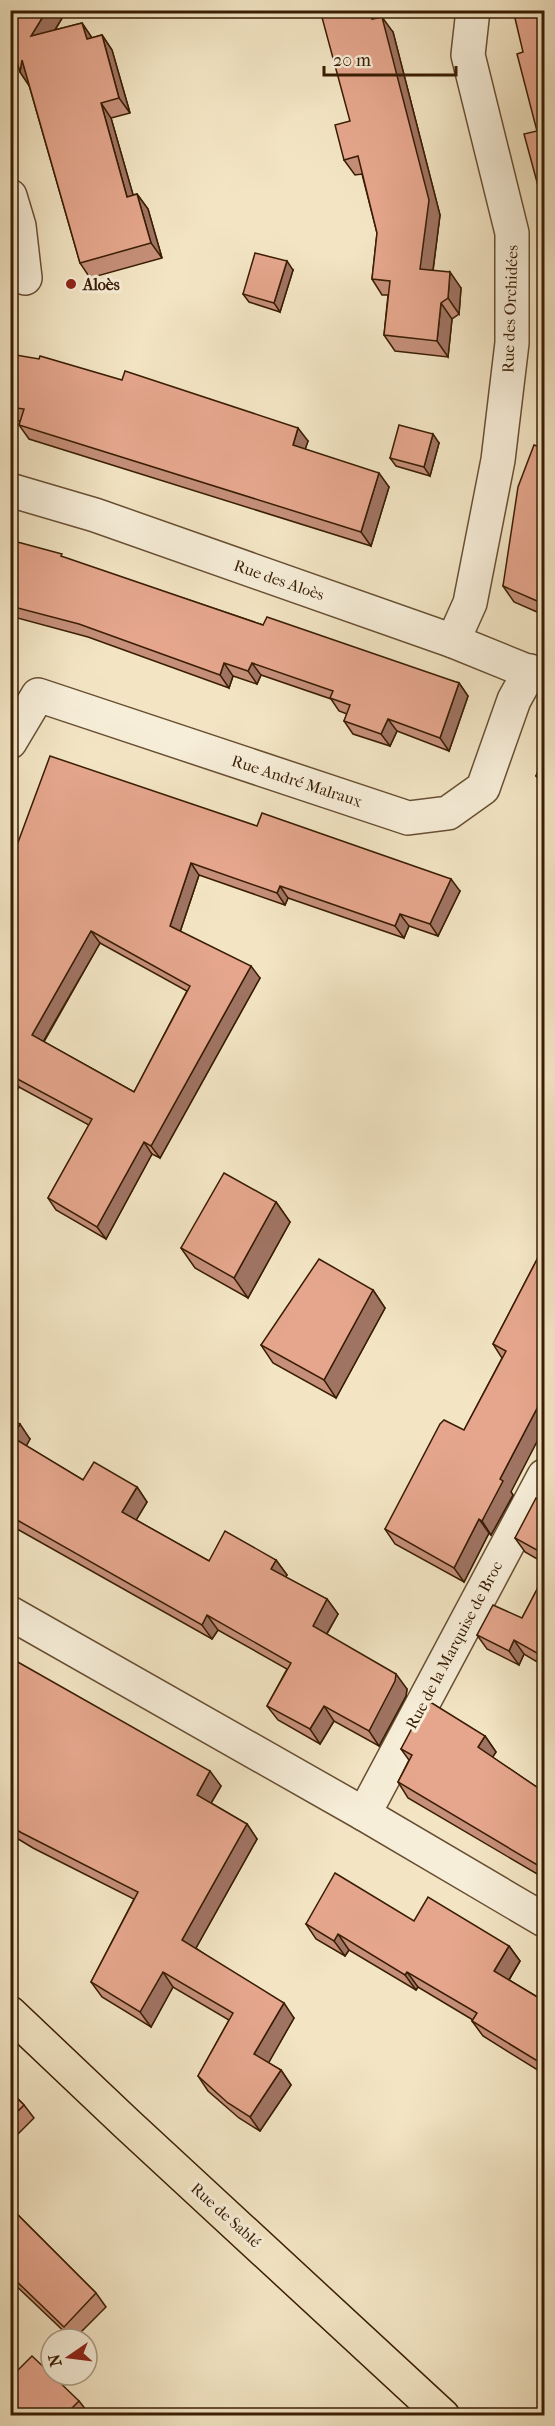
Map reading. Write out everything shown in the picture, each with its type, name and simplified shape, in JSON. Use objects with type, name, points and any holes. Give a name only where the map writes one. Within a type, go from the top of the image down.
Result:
[{"type":"main road","name":"Rue de Sablé","points":[[10,2013],[443,2415]]},
{"type":"street","name":"Rue des Orchidées","points":[[453,641],[470,603],[492,493],[512,343],[512,233],[468,56],[473,10]]},
{"type":"street","points":[[10,196],[19,226],[25,278]]},
{"type":"street","name":"Rue des Aloès","points":[[10,490],[95,515],[453,641],[537,675]]},
{"type":"street","name":"Rue André Malraux","points":[[10,742],[38,695],[408,818],[428,816],[448,813],[483,788],[514,700],[537,675]]},
{"type":"street","name":"Rue de la Marquise de Broc","points":[[364,1814],[544,1476]]},
{"type":"street","points":[[10,1613],[364,1814],[544,1920]]},
{"type":"building","points":[[10,10],[47,10],[31,36],[82,23],[87,39],[102,35],[119,98],[101,103],[127,197],[137,194],[151,243],[80,263],[22,60],[20,72],[10,39]]},
{"type":"building","points":[[320,10],[370,10],[372,19],[382,17],[429,200],[420,269],[450,272],[448,298],[441,303],[437,341],[384,335],[390,281],[372,279],[377,233],[358,156],[344,160],[335,125],[350,121]]},
{"type":"building","points":[[525,10],[544,10],[544,208],[524,134],[537,131],[517,54],[523,52],[514,14]]},
{"type":"building","points":[[255,253],[287,261],[274,303],[243,294]]},
{"type":"building","points":[[10,354],[39,359],[40,356],[122,380],[125,371],[298,428],[293,445],[379,473],[361,532],[19,425],[24,409],[10,407]]},
{"type":"building","points":[[399,425],[433,434],[424,467],[390,458]]},
{"type":"building","points":[[544,433],[544,604],[503,586],[518,487],[534,445],[540,447]]},
{"type":"building","points":[[10,540],[62,554],[61,556],[263,625],[267,617],[459,683],[440,738],[388,719],[381,734],[344,721],[350,705],[330,698],[333,691],[252,663],[248,671],[224,663],[220,675],[79,624],[10,606]]},
{"type":"building","points":[[50,756],[257,826],[262,813],[451,879],[430,924],[400,914],[395,926],[280,886],[277,893],[191,863],[170,926],[251,966],[151,1146],[144,1142],[97,1227],[48,1198],[92,1119],[10,1075],[10,864]],"holes":[[[91,931],[190,986],[134,1092],[32,1035]]]},
{"type":"building","points":[[544,758],[544,781],[536,776]]},
{"type":"building","points":[[224,1173],[276,1202],[234,1278],[181,1248]]},
{"type":"building","points":[[544,1246],[544,1395],[500,1479],[503,1481],[482,1521],[479,1519],[454,1568],[385,1529],[440,1424],[444,1420],[464,1430],[506,1351],[493,1344]]},
{"type":"building","points":[[319,1259],[373,1290],[324,1380],[261,1345]]},
{"type":"building","points":[[10,1419],[20,1424],[12,1437],[83,1480],[94,1462],[137,1487],[122,1512],[209,1561],[225,1531],[276,1560],[271,1569],[327,1599],[313,1626],[396,1674],[395,1681],[369,1731],[324,1706],[310,1729],[267,1706],[291,1663],[207,1615],[202,1625],[10,1516]]},
{"type":"building","points":[[536,1498],[544,1503],[544,1554],[515,1538]]},
{"type":"building","points":[[544,1576],[544,1657],[514,1640],[509,1651],[477,1635],[493,1605],[522,1618]]},
{"type":"building","points":[[16,1661],[210,1771],[197,1795],[247,1824],[182,1940],[284,2003],[254,2054],[281,2070],[250,2117],[228,2103],[198,2076],[233,2013],[163,1972],[140,2012],[91,1982],[138,1892],[10,1826],[10,1670]]},
{"type":"building","points":[[427,1700],[485,1736],[478,1747],[544,1792],[544,1869],[398,1782],[412,1755],[401,1749]]},
{"type":"building","points":[[335,1873],[414,1921],[428,1897],[509,1946],[494,1971],[544,2001],[544,2065],[472,2021],[477,2013],[407,1972],[405,1975],[338,1934],[334,1941],[306,1924]]},
{"type":"building","points":[[10,2091],[24,2105],[10,2119]]},
{"type":"building","points":[[10,2207],[96,2293],[64,2327],[10,2275]]},
{"type":"building","points":[[32,2356],[39,2363],[39,2387],[64,2387],[79,2401],[65,2415],[12,2415],[10,2414],[10,2378]]},
{"type":"place","name":"Aloès","points":[[71,284]]}]
